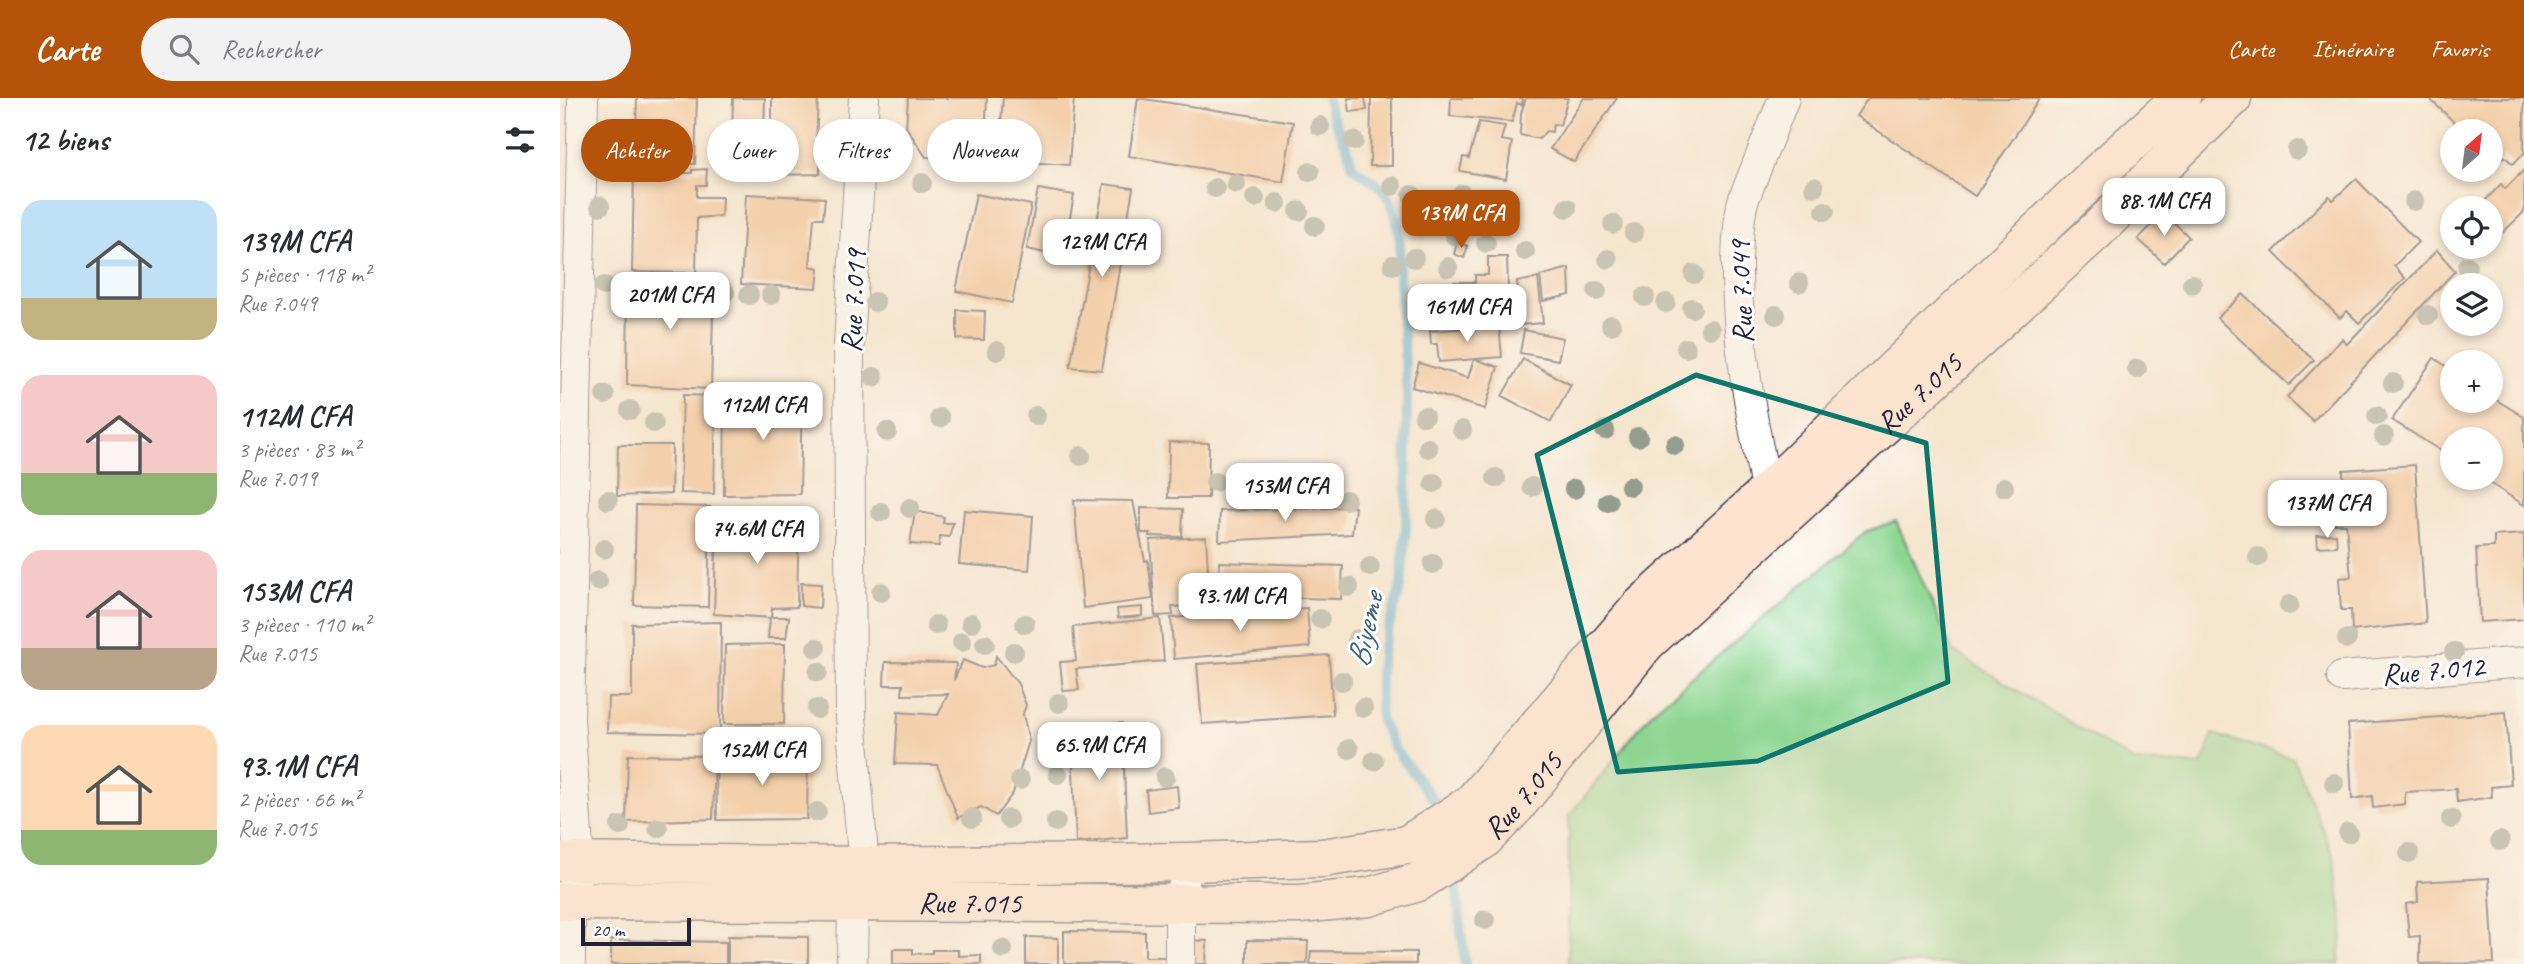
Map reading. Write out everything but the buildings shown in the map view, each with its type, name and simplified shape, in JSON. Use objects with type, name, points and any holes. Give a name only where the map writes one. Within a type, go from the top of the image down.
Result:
[{"type":"main road","name":"Rue 7.015","points":[[570,863],[864,866],[1188,862],[1322,858],[1408,845],[1471,804],[1640,607],[1766,492],[2098,173],[2181,98]]},
{"type":"main road","name":"Rue 7.015","points":[[565,902],[1300,904],[1369,897],[1418,882],[1483,840],[1516,806],[1646,643],[2094,233],[2232,98]]},
{"type":"street","points":[[570,964],[565,902],[570,863],[569,719],[583,98]]},
{"type":"street","name":"Rue 7.019","points":[[852,964],[853,903],[864,866],[851,717],[849,344],[864,98]]},
{"type":"street","name":"Rue 7.049","points":[[1766,492],[1748,402],[1738,305],[1738,219],[1784,98]]},
{"type":"street","name":"Rue 7.012","points":[[2342,677],[2524,662]]},
{"type":"street","points":[[1180,964],[1180,903],[1188,862]]},
{"type":"highlighted area","points":[[1696,375],[1926,443],[1948,682],[1758,761],[1618,772],[1537,455]]},
{"type":"green space","points":[[1896,521],[1953,651],[2135,762],[2202,765],[2213,734],[2293,758],[2334,857],[2343,924],[2339,964],[1568,964],[1569,816],[1652,712],[1865,532]]},
{"type":"waterway","name":"Biyeme","points":[[1327,98],[1353,167],[1381,187],[1390,200],[1396,217],[1400,242],[1399,278],[1407,394],[1406,528],[1401,586],[1383,646],[1380,718],[1393,747],[1445,814]]},
{"type":"waterway","name":"Biyeme","points":[[1454,867],[1465,964]]}]
